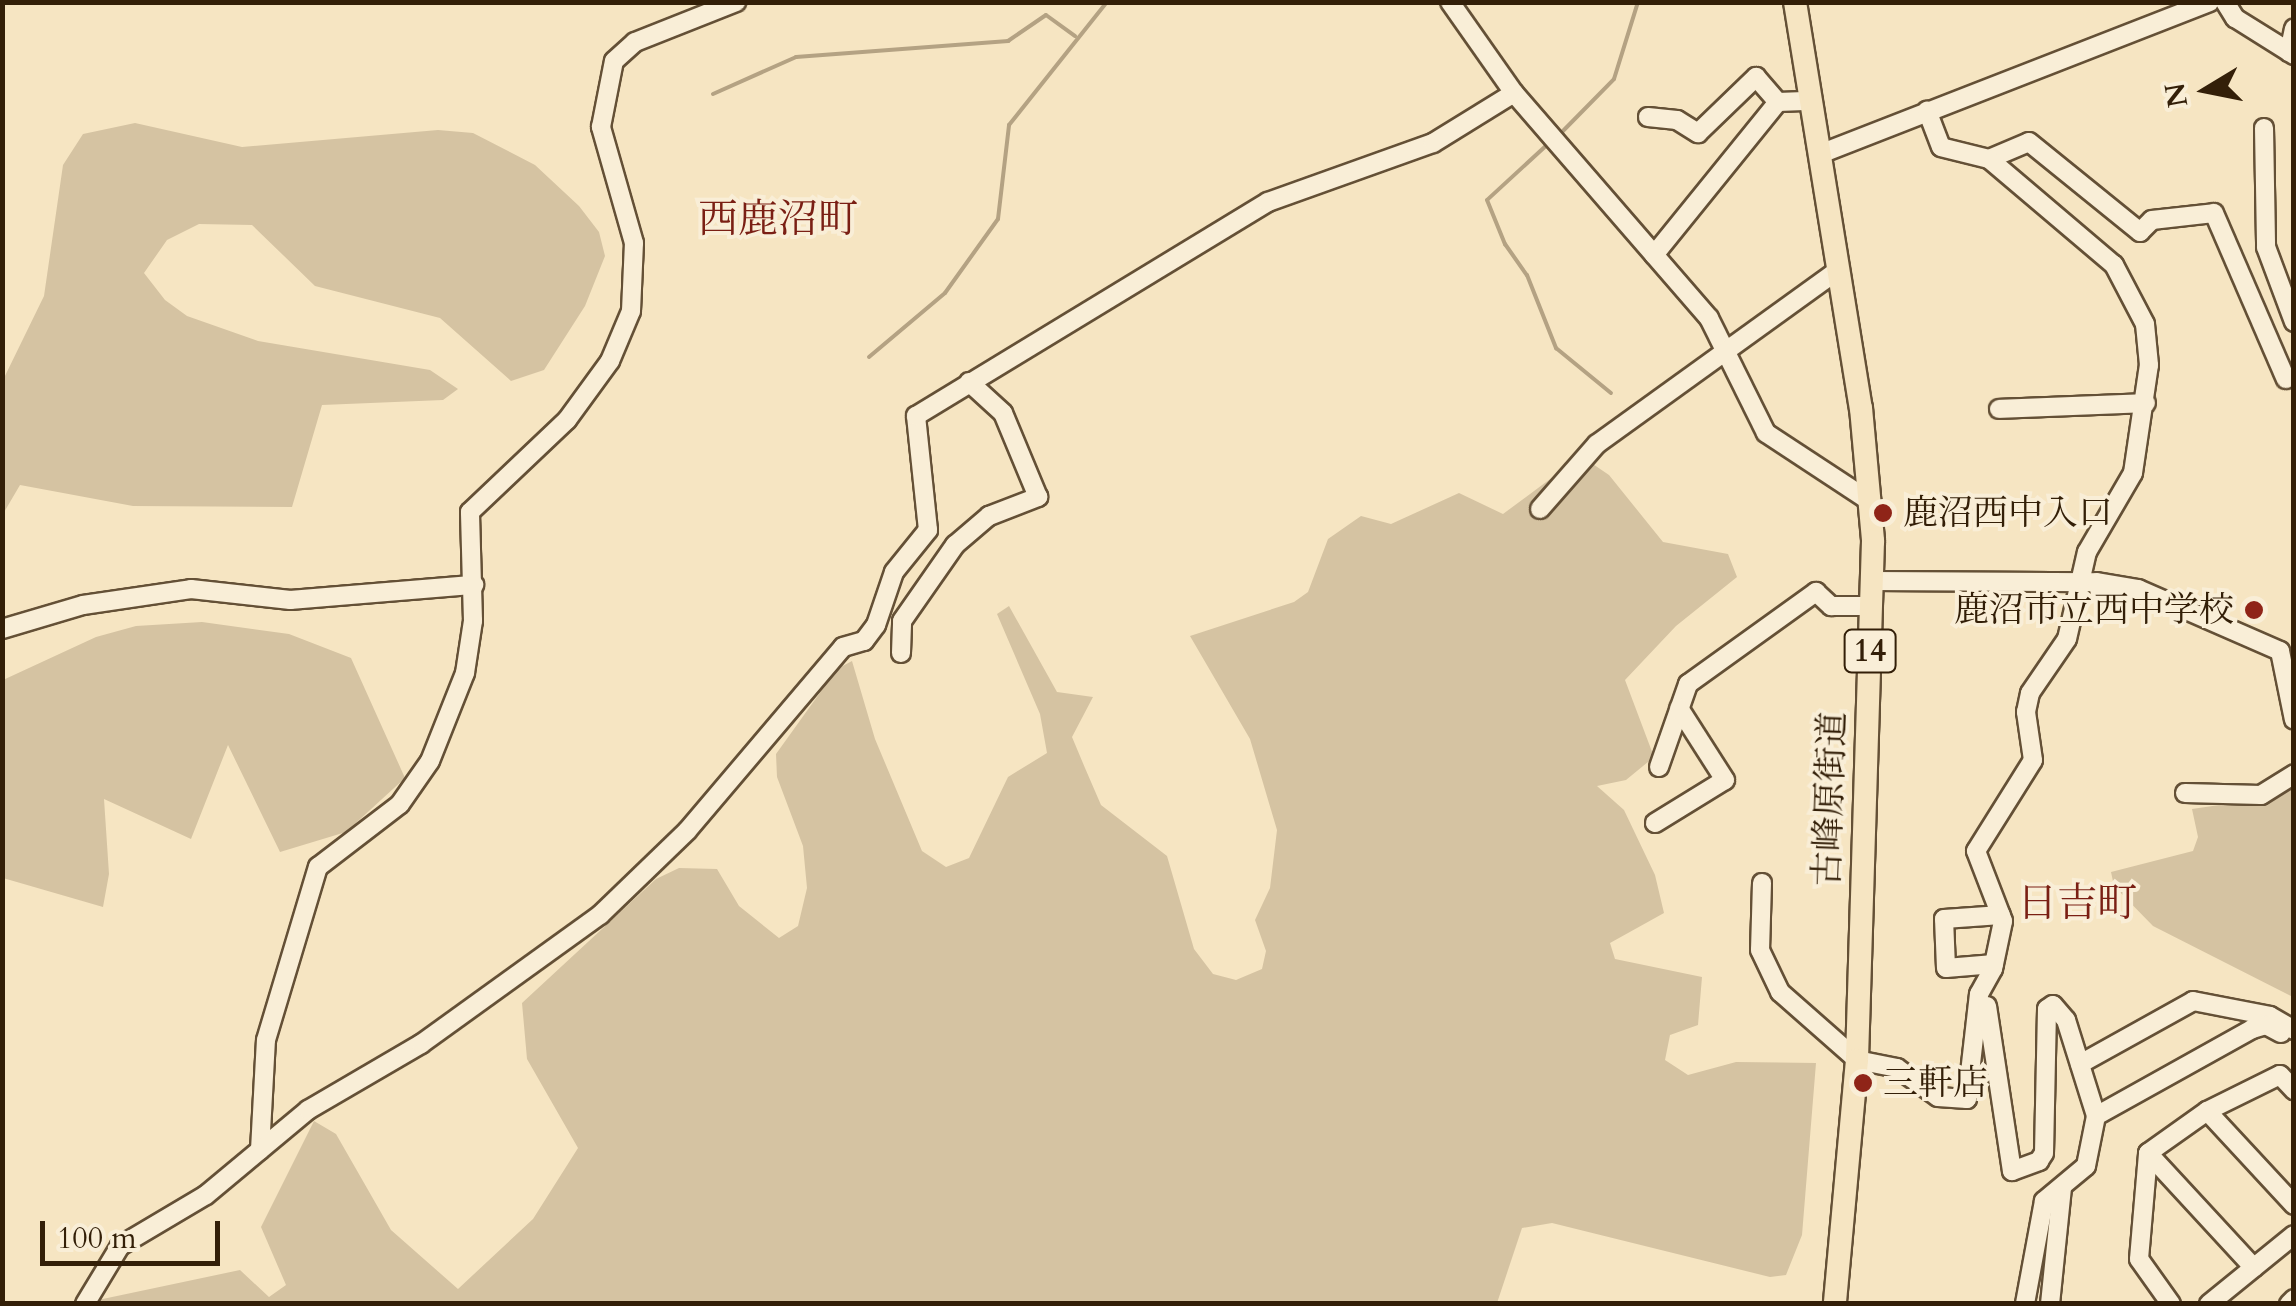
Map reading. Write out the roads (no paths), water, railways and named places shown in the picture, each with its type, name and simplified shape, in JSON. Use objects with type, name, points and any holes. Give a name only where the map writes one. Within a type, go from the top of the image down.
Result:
[{"type":"main road","name":"古峰原街道","points":[[1795,2],[1871,502],[1873,581],[1857,1060],[1835,1304]]},
{"type":"street","points":[[260,1150],[266,1040],[318,867],[380,824],[430,761],[465,672],[474,585],[470,512],[568,420],[610,361],[631,311],[634,243],[602,127],[614,61],[635,42],[736,2]]},
{"type":"street","points":[[1450,2],[1514,93],[1654,255],[1728,348],[1766,432],[1871,502]]},
{"type":"street","points":[[1820,154],[2186,6],[2208,2]]},
{"type":"street","points":[[2225,2],[2234,18],[2291,53],[2294,28]]},
{"type":"street","points":[[1648,118],[1677,120],[1698,133],[1756,77],[1778,102]]},
{"type":"street","points":[[85,1304],[120,1246],[206,1194],[308,1110],[422,1044],[600,915],[686,832],[844,647],[864,641],[894,572],[928,530],[916,416],[1268,202],[1433,143],[1514,93]]},
{"type":"street","points":[[1654,255],[1778,102],[1811,100]]},
{"type":"street","points":[[1762,883],[1756,914],[1766,974],[1857,1060],[1897,1068],[1938,1097],[1967,1099],[1984,985],[1994,964],[2001,915],[1976,850],[2033,760],[2026,712],[2030,693],[2067,639],[2086,552],[2133,473],[2146,403],[2145,324],[2114,264],[1989,159],[1942,147],[1927,111]]},
{"type":"street","points":[[2264,128],[2266,246],[2294,322]]},
{"type":"street","points":[[1989,159],[2030,142],[2140,232],[2152,220],[2214,213],[2286,379]]},
{"type":"street","points":[[1540,510],[1597,444],[1838,270]]},
{"type":"street","points":[[901,653],[902,621],[955,545],[989,516],[1038,497],[1002,413],[968,382]]},
{"type":"street","points":[[1999,410],[2146,403]]},
{"type":"street","points":[[1873,581],[2078,582],[2138,589],[2280,652],[2294,720]]},
{"type":"street","points":[[2,629],[83,605],[191,589],[290,600],[474,585]]},
{"type":"street","points":[[1658,767],[1688,684],[1816,592],[1831,606],[1872,606]]},
{"type":"street","points":[[1656,823],[1725,780],[1679,708]]},
{"type":"street","points":[[2185,793],[2261,795],[2294,774]]},
{"type":"street","points":[[1994,964],[1946,968],[1944,919],[2001,915]]},
{"type":"street","points":[[1984,985],[2012,1170],[2040,1162],[2044,1152],[2047,1009],[2053,1005],[2066,1020],[2096,1116],[2086,1166],[2044,1201],[2026,1304]]},
{"type":"street","points":[[2080,1064],[2193,1001],[2270,1016],[2294,1030]]},
{"type":"street","points":[[2096,1116],[2252,1030],[2266,1025],[2294,1040]]},
{"type":"street","points":[[2171,1304],[2141,1270],[2139,1259],[2148,1154],[2208,1111],[2280,1074],[2294,1090]]},
{"type":"street","points":[[2208,1111],[2294,1205]]},
{"type":"street","points":[[2148,1154],[2254,1268]]},
{"type":"street","points":[[2050,1304],[2062,1188]]},
{"type":"street","points":[[2209,1304],[2294,1235]]},
{"type":"waterway","points":[[869,357],[945,293],[998,219],[1009,125],[1107,2]]},
{"type":"waterway","points":[[1560,134],[1614,79],[1638,2]]},
{"type":"waterway","points":[[713,94],[796,57],[1008,41],[1046,15],[1075,36]]},
{"type":"waterway","points":[[1549,143],[1487,200],[1505,244],[1527,275],[1556,348],[1611,393]]},
{"type":"place","name":"鹿沼西中入口","points":[[1883,513]]},
{"type":"place","name":"鹿沼市立西中学校","points":[[2254,610]]},
{"type":"place","name":"三軒店","points":[[1863,1083]]},
{"type":"district","name":"西鹿沼町","points":[[778,220]]},
{"type":"district","name":"日吉町","points":[[2077,904]]}]
